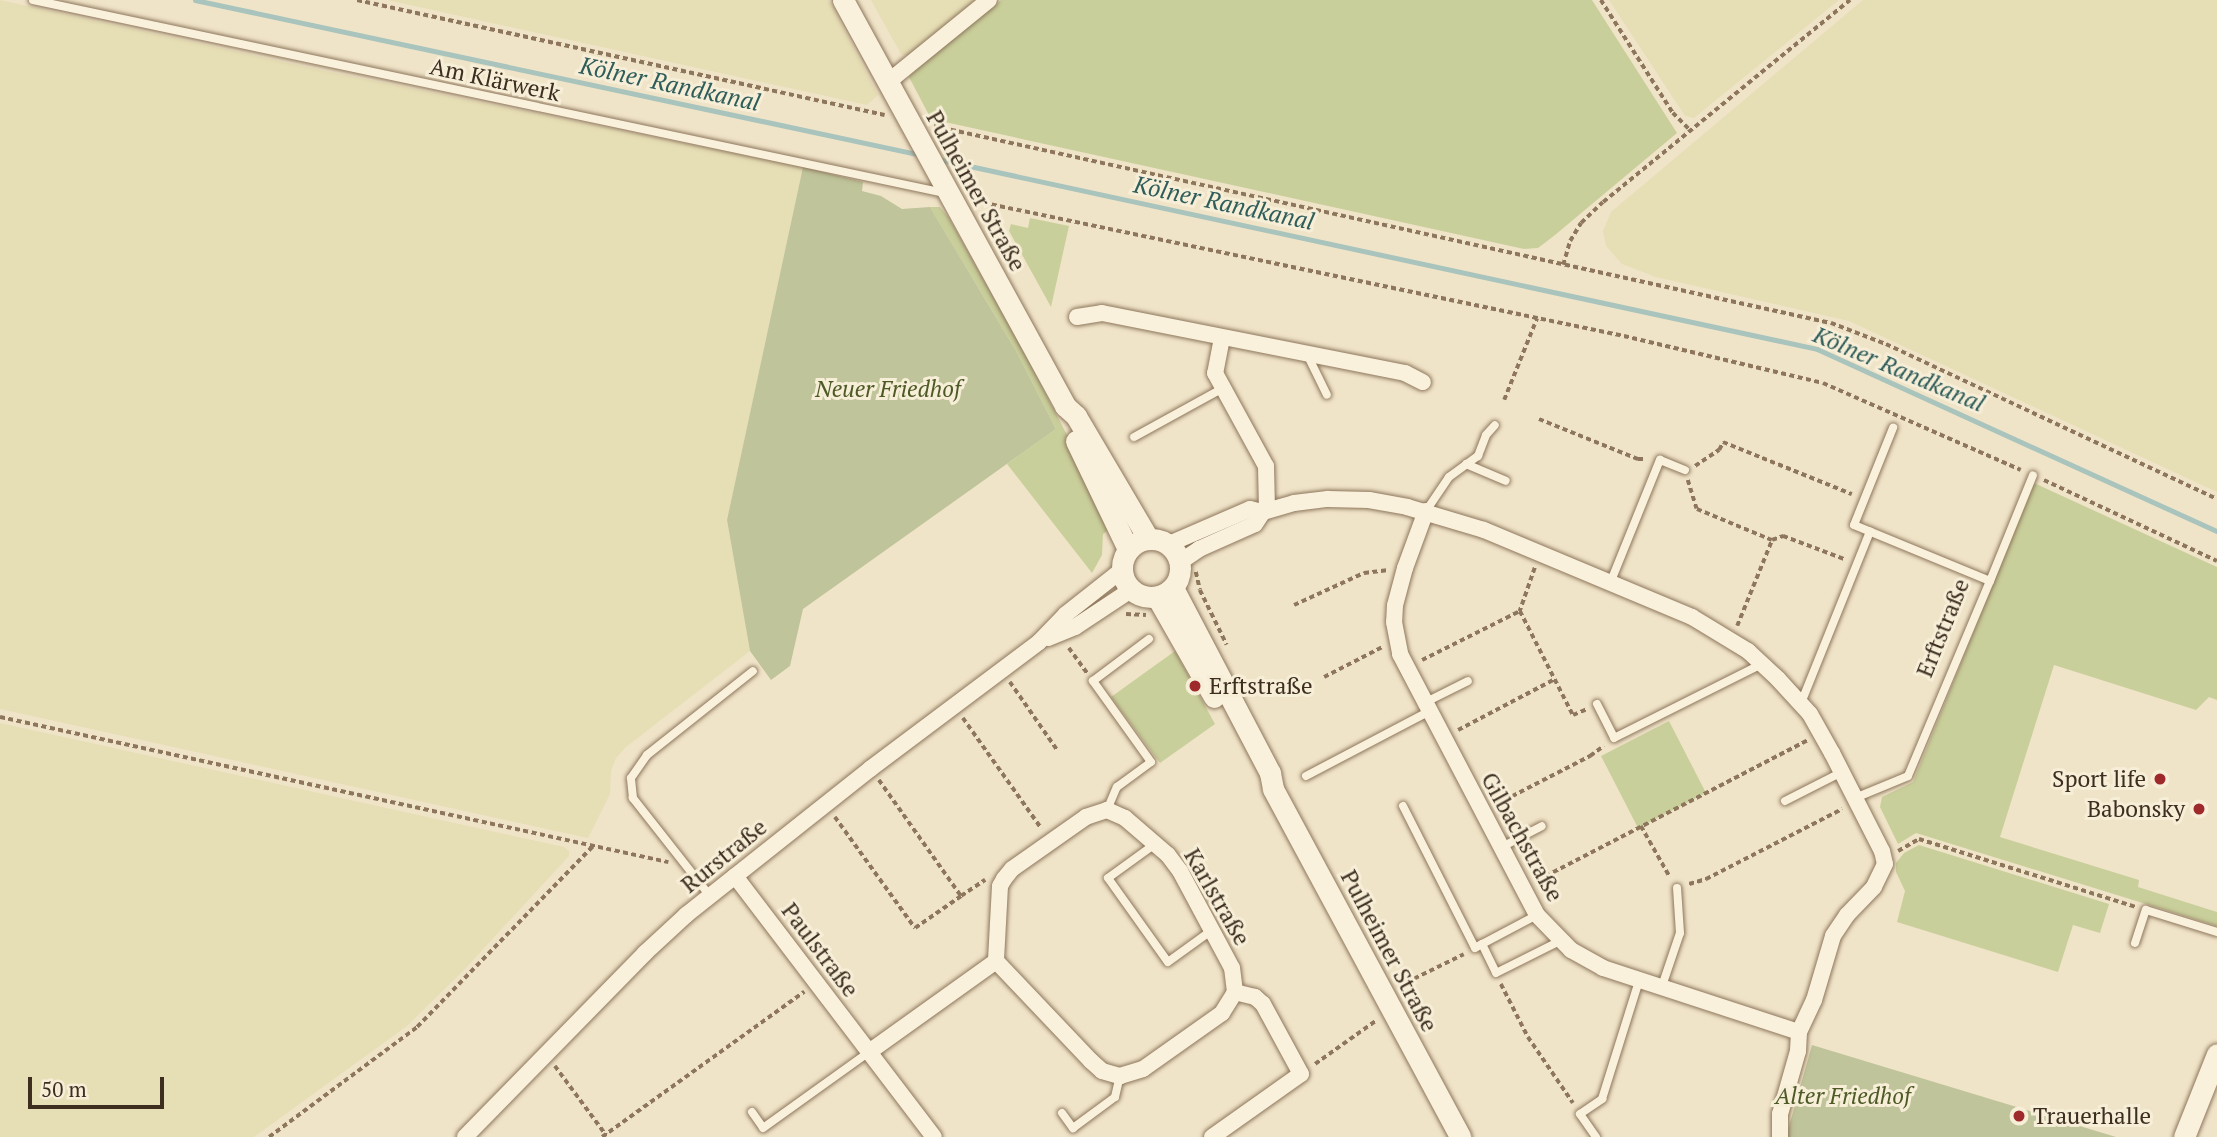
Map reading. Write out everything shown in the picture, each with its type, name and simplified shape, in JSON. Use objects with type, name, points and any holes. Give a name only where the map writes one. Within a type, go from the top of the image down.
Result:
[{"type":"main road","name":"Pulheimer Straße","points":[[843,0],[1065,406],[1076,416],[1148,538]]},
{"type":"main road","name":"Pulheimer Straße","points":[[1065,406],[1066,422],[1128,549]]},
{"type":"main road","points":[[1148,538],[1175,553],[1179,580],[1165,592],[1148,598],[1131,590],[1122,570],[1128,549],[1148,538]]},
{"type":"main road","name":"Pulheimer Straße","points":[[1165,592],[1261,781],[1273,789],[1460,1137]]},
{"type":"main road","points":[[2184,1137],[2217,1054]]},
{"type":"street","points":[[888,82],[989,0]]},
{"type":"street","points":[[1077,317],[1102,313],[1308,356],[1405,373],[1423,382]]},
{"type":"street","points":[[1222,338],[1215,373],[1266,466],[1265,511]]},
{"type":"street","points":[[1175,553],[1250,509],[1265,511],[1294,503],[1342,499],[1386,503],[1426,511],[1611,582],[1692,617],[1731,639],[1762,664],[1801,703],[1821,734],[1884,859],[1884,869],[1877,882],[1847,915],[1833,936],[1814,1000],[1799,1032],[1798,1051],[1780,1114],[1780,1137]]},
{"type":"street","name":"Gilbachstraße","points":[[1426,511],[1395,605],[1396,640],[1426,708],[1536,915],[1560,941],[1591,962],[1661,989],[1799,1032]]},
{"type":"street","name":"Rurstraße","points":[[466,1137],[645,953],[710,896],[870,769],[1039,642],[1066,614],[1122,570]]},
{"type":"street","name":"Rurstraße","points":[[1039,642],[1075,627],[1131,590]]},
{"type":"street","points":[[1107,810],[1086,817],[1012,869],[1000,886],[996,961],[1091,1061],[1102,1071],[1119,1076],[1137,1073],[1222,1013],[1231,1003],[1235,992],[1255,997],[1263,1004],[1301,1074],[1212,1137]]},
{"type":"street","name":"Karlstraße","points":[[1107,810],[1125,818],[1180,871],[1232,968],[1235,992]]},
{"type":"street","name":"Paulstraße","points":[[735,876],[934,1137]]},
{"type":"street","points":[[869,1052],[996,961]]},
{"type":"lane","name":"Am Klärwerk","points":[[33,0],[949,194]]},
{"type":"lane","points":[[1308,356],[1327,395]]},
{"type":"lane","points":[[1133,437],[1223,388]]},
{"type":"lane","points":[[1426,511],[1449,477],[1478,456],[1486,435],[1495,425]]},
{"type":"lane","points":[[1864,499],[1892,429]]},
{"type":"lane","points":[[1611,582],[1660,460],[1685,470]]},
{"type":"lane","points":[[1466,464],[1506,481]]},
{"type":"lane","points":[[1990,580],[2033,475]]},
{"type":"lane","name":"Erftstraße","points":[[1856,800],[1908,776],[1990,580],[1854,525],[1864,499]]},
{"type":"lane","points":[[1801,703],[1870,531]]},
{"type":"lane","points":[[1107,810],[1117,787],[1151,762],[1093,681],[1149,639]]},
{"type":"lane","points":[[1597,704],[1614,738],[1762,664]]},
{"type":"lane","points":[[710,896],[633,798],[631,778],[636,767],[654,749],[753,671]]},
{"type":"lane","points":[[1306,776],[1468,681]]},
{"type":"lane","points":[[1785,801],[1842,772]]},
{"type":"lane","points":[[1403,806],[1478,946],[1496,973],[1560,941]]},
{"type":"lane","points":[[1500,848],[1542,826]]},
{"type":"lane","points":[[1155,844],[1108,878],[1168,962],[1212,930]]},
{"type":"lane","points":[[1661,989],[1679,933],[1677,888]]},
{"type":"lane","points":[[2135,943],[2146,910],[2217,932]]},
{"type":"lane","points":[[1478,946],[1536,915]]},
{"type":"lane","points":[[1596,1137],[1580,1114],[1601,1099],[1639,981]]},
{"type":"lane","points":[[752,1112],[763,1128],[869,1052]]},
{"type":"lane","points":[[1062,1112],[1073,1128],[1115,1097],[1119,1076]]},
{"type":"path","points":[[357,0],[907,119]]},
{"type":"path","points":[[1601,0],[1674,113],[1690,130]]},
{"type":"path","points":[[1563,265],[1570,241],[1581,223],[1850,0]]},
{"type":"path","points":[[930,125],[1563,265],[1800,314],[1846,327],[2217,499]]},
{"type":"path","points":[[972,200],[1537,318],[1822,383],[2033,475],[2217,561]]},
{"type":"path","points":[[1504,400],[1537,318]]},
{"type":"path","points":[[1539,419],[1638,459],[1660,460]]},
{"type":"path","points":[[1857,564],[1783,536],[1772,540],[1697,509],[1685,470],[1698,465],[1719,450],[1723,442],[1864,499]]},
{"type":"path","points":[[1731,639],[1772,540]]},
{"type":"path","points":[[1406,667],[1520,611],[1541,553]]},
{"type":"path","points":[[1294,605],[1364,573],[1405,568]]},
{"type":"path","points":[[1200,590],[1208,604]]},
{"type":"path","points":[[1520,611],[1573,715],[1597,704]]},
{"type":"path","points":[[1324,677],[1396,640]]},
{"type":"path","points":[[1065,643],[1093,681]]},
{"type":"path","points":[[1001,668],[1058,751]]},
{"type":"path","points":[[1442,738],[1555,679]]},
{"type":"path","points":[[953,705],[1051,842]]},
{"type":"path","points":[[0,717],[687,867]]},
{"type":"path","points":[[1520,889],[1821,734]]},
{"type":"path","points":[[1481,812],[1590,756],[1614,738]]},
{"type":"path","points":[[870,769],[961,896]]},
{"type":"path","points":[[1641,826],[1677,888],[1706,879],[1856,800]]},
{"type":"path","points":[[826,804],[915,928],[984,880],[1000,886]]},
{"type":"path","points":[[1884,859],[1919,839],[2146,910]]},
{"type":"path","points":[[270,1137],[417,1027],[593,846]]},
{"type":"path","points":[[1399,986],[1478,946]]},
{"type":"path","points":[[1496,973],[1528,1037],[1580,1114]]},
{"type":"path","points":[[546,1054],[604,1136],[817,983]]},
{"type":"path","points":[[1301,1074],[1390,1010]]},
{"type":"shaded area","points":[[0,0],[330,72],[803,167],[727,520],[750,651],[626,747],[616,758],[611,771],[610,794],[588,838],[0,709]]},
{"type":"shaded area","points":[[387,0],[829,0],[878,95],[867,105]]},
{"type":"shaded area","points":[[871,0],[977,0],[909,56],[901,54]]},
{"type":"shaded area","points":[[1609,0],[1839,0],[1694,118],[1685,116]]},
{"type":"shaded area","points":[[1863,0],[2217,0],[2217,492],[1849,321],[1656,277],[1622,264],[1606,246],[1603,231],[1611,212]]},
{"type":"shaded area","points":[[0,723],[564,847],[569,851],[569,856],[464,970],[407,1026],[254,1137],[0,1137]]},
{"type":"green space","points":[[1001,0],[1592,0],[1677,133],[1538,248],[1524,249],[931,119],[909,77]]},
{"type":"green space","name":"Neuer Friedhof","points":[[803,167],[863,182],[862,191],[881,196],[902,209],[930,207],[1016,351],[1056,429],[803,609],[790,666],[771,680],[750,651],[727,520]]},
{"type":"green space","points":[[930,207],[940,207],[949,218],[1022,348],[1114,526],[1103,534],[1102,555],[1092,573],[1007,464],[1056,429],[1016,351]]},
{"type":"green space","points":[[1030,218],[1069,226],[1051,307],[1009,231],[1011,224],[1028,228]]},
{"type":"green space","points":[[2034,483],[2217,567],[2217,700],[2209,697],[2196,710],[2054,665],[2000,837],[2139,880],[2138,887],[2217,912],[2217,926],[1916,833],[1898,844],[1880,807],[1882,797],[1913,782]]},
{"type":"green space","points":[[1175,651],[1215,724],[1160,763],[1111,697]]},
{"type":"green space","points":[[1669,721],[1706,793],[1638,828],[1601,756]]},
{"type":"green space","points":[[1919,845],[2109,904],[2100,933],[2073,925],[2058,972],[1897,922],[1905,891],[1896,872],[1896,863],[1904,853]]},
{"type":"green space","name":"Alter Friedhof","points":[[1812,1045],[2116,1137],[1786,1137]]},
{"type":"waterway","name":"Kölner Randkanal","points":[[195,0],[921,155]]},
{"type":"waterway","name":"Kölner Randkanal","points":[[937,159],[1817,349],[2217,531]]},
{"type":"place","name":"Erftstraße","points":[[1195,686]]},
{"type":"place","name":"Sport life","points":[[2160,779]]},
{"type":"place","name":"Babonsky","points":[[2199,809]]},
{"type":"place","name":"Trauerhalle","points":[[2019,1116]]}]
